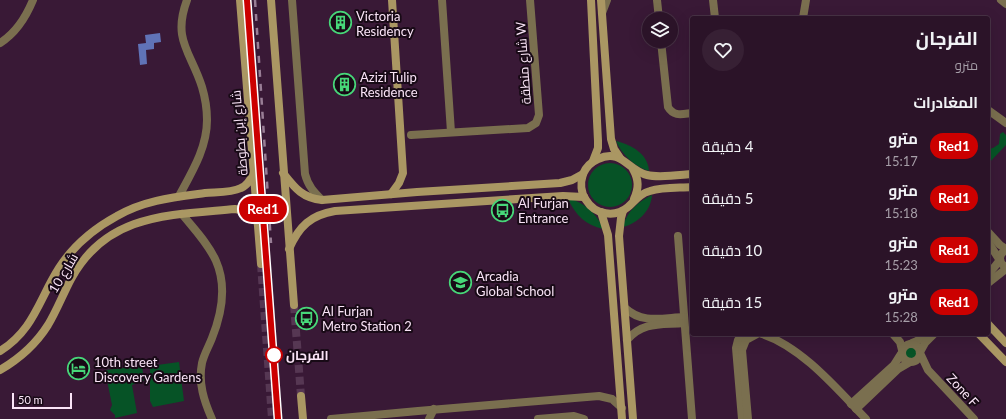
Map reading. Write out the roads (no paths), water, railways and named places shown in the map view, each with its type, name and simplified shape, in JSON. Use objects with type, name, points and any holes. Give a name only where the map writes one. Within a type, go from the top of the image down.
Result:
[{"type":"street","points":[[0,43],[13,33],[22,22],[33,0]]},
{"type":"street","points":[[179,196],[200,156],[205,139],[207,121],[206,104],[202,87],[184,46],[182,34],[183,15],[187,0]]},
{"type":"street","name":"شارع إبن بطوطة","points":[[240,0],[261,264]]},
{"type":"street","points":[[270,0],[294,305]]},
{"type":"street","points":[[292,0],[305,174],[307,183],[322,200]]},
{"type":"street","points":[[391,194],[399,183],[403,173],[392,0]]},
{"type":"street","points":[[410,135],[452,132],[442,0]]},
{"type":"street","name":"شارع منطقة W","points":[[452,132],[528,128],[536,123],[539,115],[530,0]]},
{"type":"street","points":[[591,0],[598,140],[598,148],[593,162]]},
{"type":"street","points":[[601,0],[611,139],[614,149],[620,158]]},
{"type":"street","points":[[602,13],[607,0]]},
{"type":"street","points":[[657,0],[658,12]]},
{"type":"street","points":[[713,0],[715,16]]},
{"type":"street","points":[[803,16],[806,0]]},
{"type":"street","points":[[1001,0],[1006,4]]},
{"type":"street","points":[[662,48],[667,100],[677,110],[689,114]]},
{"type":"street","points":[[990,111],[1006,123]]},
{"type":"street","points":[[690,174],[647,176],[620,158],[606,156],[589,165],[583,174],[581,186],[584,197],[591,206],[601,212],[612,213],[623,210],[643,193],[654,190],[690,187]]},
{"type":"street","points":[[633,168],[637,176],[638,184],[634,200]]},
{"type":"street","name":"شارع 10","points":[[0,351],[15,339],[36,314],[60,267],[72,252],[86,237],[102,225],[137,206],[152,202],[179,196],[239,189],[249,182],[254,172]]},
{"type":"street","points":[[283,173],[300,193],[307,197],[322,200],[560,183],[572,180],[583,174]]},
{"type":"street","points":[[289,249],[299,230],[307,223],[315,217],[335,211],[568,196],[584,197]]},
{"type":"street","points":[[137,206],[139,214],[137,222]]},
{"type":"street","name":"شارع 10","points":[[0,370],[34,345],[48,325],[71,279],[84,259],[110,236],[137,222],[154,217],[235,209],[251,215],[258,223]]},
{"type":"street","points":[[623,210],[619,236],[633,419]]},
{"type":"street","points":[[601,212],[608,235],[622,419]]},
{"type":"street","points":[[191,226],[190,220],[192,213]]},
{"type":"street","points":[[182,214],[205,243],[215,260],[219,269],[222,288],[217,326],[205,352],[201,376],[205,401],[212,419]]},
{"type":"street","points":[[990,234],[1006,249],[1001,254],[1000,260],[990,272]]},
{"type":"street","points":[[678,236],[692,419]]},
{"type":"street","points":[[990,245],[1003,266],[1006,268],[990,281]]},
{"type":"street","points":[[625,308],[634,316],[646,319],[684,320]]},
{"type":"street","points":[[627,340],[635,331],[646,326],[684,320]]},
{"type":"street","points":[[990,326],[1006,343]]},
{"type":"street","points":[[741,336],[738,340],[736,348],[742,419]]},
{"type":"street","points":[[748,419],[742,350],[746,340],[753,336]]},
{"type":"street","points":[[767,336],[796,351],[808,361],[866,419]]},
{"type":"street","points":[[854,407],[894,365],[906,348],[923,336]]},
{"type":"street","points":[[854,407],[898,369],[918,359],[924,343],[932,336]]},
{"type":"street","points":[[981,336],[1006,362]]},
{"type":"street","points":[[896,337],[906,348],[905,360],[923,367],[934,377]]},
{"type":"street","points":[[906,348],[918,347],[925,364],[934,377]]},
{"type":"street","name":"Zone F","points":[[934,377],[974,419]]},
{"type":"street","points":[[301,396],[303,419]]},
{"type":"street","points":[[331,419],[599,396],[612,399],[622,408]]},
{"type":"street","points":[[429,419],[434,409]]},
{"type":"street","points":[[418,411],[424,419]]},
{"type":"street","points":[[538,419],[574,416],[584,419]]},
{"type":"water","points":[[160,33],[161,42],[154,43],[154,49],[146,50],[147,64],[140,65],[138,44],[146,43],[145,35]]},
{"type":"tunnel","points":[[261,264],[272,419]]},
{"type":"tunnel","points":[[294,305],[301,396]]},
{"type":"railway","points":[[247,0],[278,419]]},
{"type":"railway","points":[[255,0],[271,243]]},
{"type":"metro line","name":"Red1","points":[[247,0],[278,419]]},
{"type":"place","name":"Victoria Residency","points":[[340,23]]},
{"type":"place","name":"Azizi Tulip Residence","points":[[344,84]]},
{"type":"place","name":"Al Furjan Entrance","points":[[502,210]]},
{"type":"place","name":"Arcadia Global School","points":[[461,283]]},
{"type":"place","name":"Al Furjan Metro Station 2","points":[[307,318]]},
{"type":"place","name":"الفرجان","points":[[274,355]]},
{"type":"place","name":"10th street Discovery Gardens","points":[[78,369]]}]
